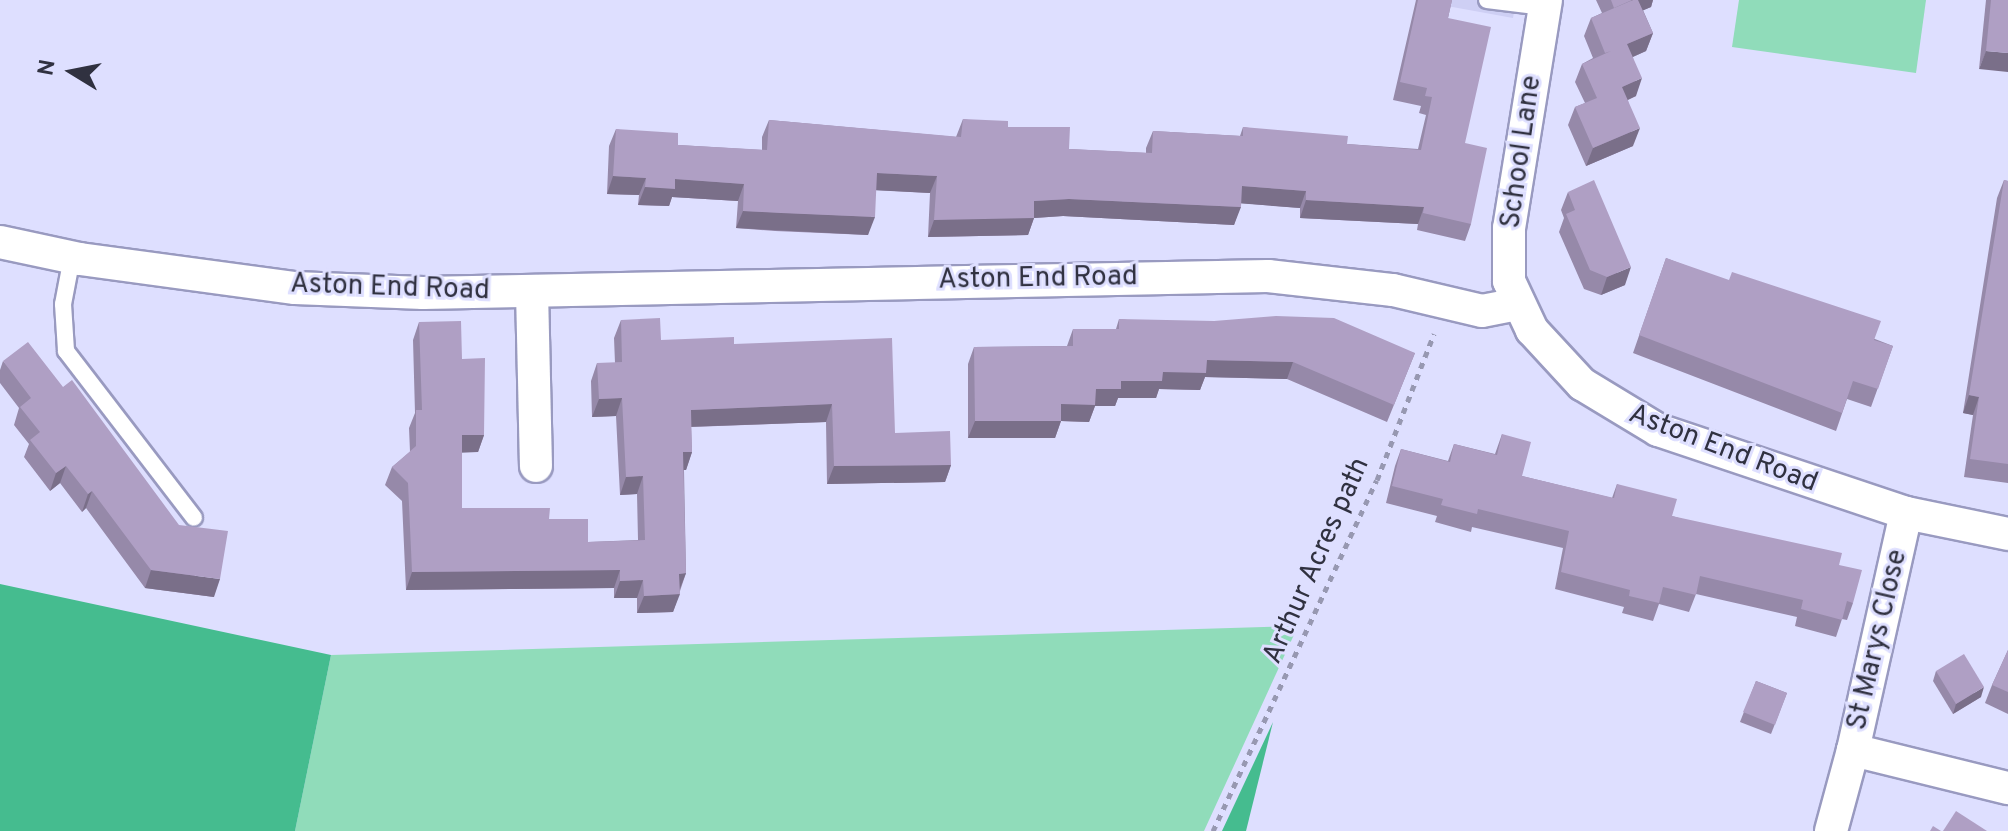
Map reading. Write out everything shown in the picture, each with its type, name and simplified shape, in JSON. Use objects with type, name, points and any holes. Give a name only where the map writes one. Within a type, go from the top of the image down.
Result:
[{"type":"street","name":"School Lane","points":[[1517,304],[1509,281],[1509,228],[1545,3]]},
{"type":"street","name":"Aston End Road","points":[[0,242],[72,257],[295,288],[532,291],[1268,276],[1332,280],[1482,311],[1517,304],[1532,330],[1582,384],[1615,408],[1726,456],[1906,513],[2008,534]]},
{"type":"street","points":[[532,291],[536,466]]},
{"type":"street","name":"St Marys Close","points":[[1906,513],[1853,750],[2008,788]]},
{"type":"street","points":[[1831,831],[1853,750]]},
{"type":"lane","points":[[1487,0],[1545,3]]},
{"type":"lane","points":[[72,257],[63,304],[66,351],[194,518]]},
{"type":"path","name":"Arthur Acres path","points":[[1213,831],[1371,494],[1445,303]]},
{"type":"shaded area","points":[[1414,0],[1516,0],[1513,18]]},
{"type":"green space","points":[[1739,0],[1926,0],[1916,73],[1732,47]]},
{"type":"green space","points":[[0,584],[331,655],[295,831],[0,831]]},
{"type":"green space","points":[[1298,626],[1204,831],[295,831],[331,655]]},
{"type":"green space","points":[[1273,722],[1246,831],[1222,831]]},
{"type":"building","points":[[1418,0],[1452,0],[1448,18],[1491,27],[1465,143],[1487,148],[1471,224],[1423,213],[1424,207],[1306,200],[1306,191],[1242,186],[1241,207],[1069,199],[1034,201],[1034,218],[934,220],[937,176],[877,173],[875,217],[743,211],[744,184],[675,179],[675,189],[645,187],[646,178],[613,176],[616,129],[678,133],[678,145],[767,150],[769,120],[961,137],[963,119],[1008,121],[1008,127],[1070,127],[1069,149],[1152,153],[1153,131],[1243,136],[1243,127],[1348,136],[1347,144],[1421,150],[1432,97],[1425,96],[1427,88],[1400,82]]},
{"type":"building","points":[[1611,0],[1632,0],[1614,8]]},
{"type":"building","points":[[1638,0],[1653,33],[1627,44],[1642,78],[1622,87],[1640,128],[1593,148],[1575,107],[1597,98],[1582,64],[1611,51],[1605,53],[1591,18]]},
{"type":"building","points":[[1991,0],[2008,0],[2008,53],[1986,51]]},
{"type":"building","points":[[1594,180],[1631,267],[1607,277],[1590,270],[1566,214],[1575,210],[1568,192]]},
{"type":"building","points":[[2004,180],[2008,181],[2008,464],[1970,459],[1979,397],[1969,395]]},
{"type":"building","points":[[1666,258],[1729,280],[1732,272],[1881,321],[1874,340],[1893,346],[1878,389],[1853,381],[1842,413],[1639,335]]},
{"type":"building","points":[[1276,316],[1334,318],[1415,353],[1394,405],[1293,362],[1207,360],[1206,373],[1163,372],[1162,381],[1121,381],[1121,389],[1096,389],[1095,405],[1061,404],[1061,421],[975,421],[974,347],[1073,346],[1073,329],[1119,329],[1119,319],[1214,321]]},
{"type":"building","points":[[660,318],[661,340],[734,337],[734,344],[892,338],[895,433],[950,431],[951,465],[834,466],[832,404],[691,410],[692,452],[683,452],[686,573],[679,574],[680,594],[644,596],[643,580],[620,581],[620,570],[412,572],[408,483],[392,467],[416,446],[416,410],[422,410],[419,322],[461,321],[462,359],[485,358],[484,435],[462,435],[462,508],[550,508],[549,519],[588,519],[588,542],[645,540],[643,476],[626,477],[622,398],[599,399],[597,363],[622,362],[621,320]]},
{"type":"building","points":[[28,342],[63,387],[72,380],[179,525],[228,531],[220,579],[151,570],[92,491],[88,494],[66,466],[56,473],[30,440],[40,432],[20,407],[31,398],[3,361]]},
{"type":"building","points":[[1502,434],[1531,442],[1522,476],[1614,498],[1617,484],[1677,499],[1672,516],[1842,553],[1839,565],[1862,570],[1853,603],[1847,601],[1842,620],[1801,609],[1803,600],[1700,576],[1696,595],[1663,587],[1659,603],[1629,596],[1630,590],[1561,572],[1569,531],[1478,509],[1477,514],[1441,505],[1443,499],[1392,486],[1401,449],[1450,462],[1454,444],[1497,455]]},
{"type":"building","points":[[2008,650],[2008,692],[1992,685]]},
{"type":"building","points":[[1964,654],[1984,687],[1956,704],[1936,671]]},
{"type":"building","points":[[1756,681],[1787,693],[1775,725],[1743,712]]},
{"type":"building","points":[[1956,811],[1987,831],[1943,831]]}]
